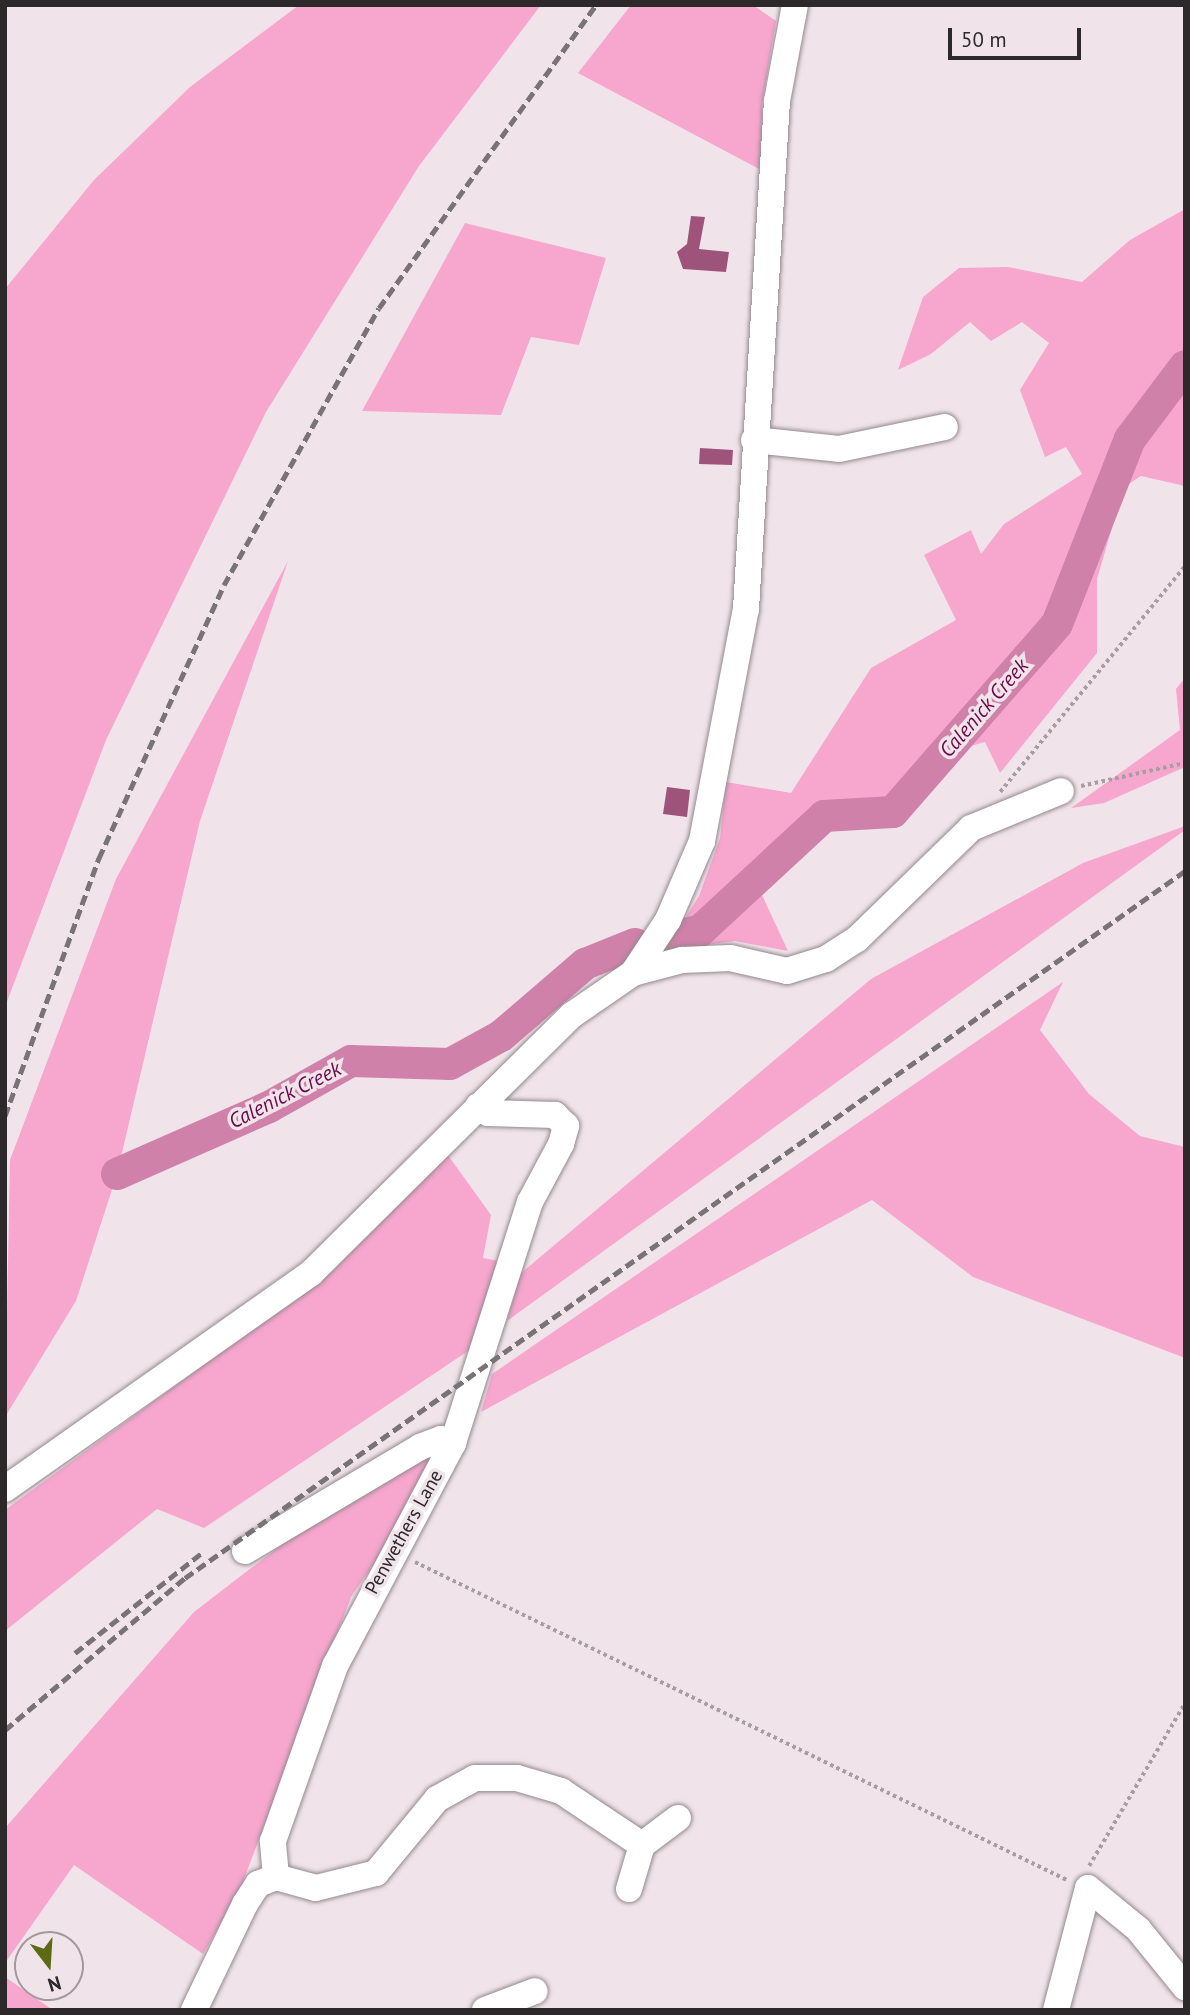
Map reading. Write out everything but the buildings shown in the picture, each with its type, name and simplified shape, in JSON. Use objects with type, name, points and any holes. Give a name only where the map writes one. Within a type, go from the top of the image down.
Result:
[{"type":"street","points":[[633,973],[668,920],[702,841],[746,609],[754,440],[777,101],[795,5]]},
{"type":"street","points":[[754,440],[839,449],[945,427]]},
{"type":"street","points":[[5,1489],[311,1273],[572,1015],[633,973],[682,960],[730,958],[787,971],[826,959],[857,939],[971,828],[1053,799],[1061,790]]},
{"type":"street","name":"Penwethers Lane","points":[[276,1877],[273,1842],[335,1666],[360,1609],[397,1553],[453,1443],[530,1202],[566,1126],[555,1115],[488,1113],[478,1106]]},
{"type":"street","points":[[245,1551],[420,1447],[441,1439],[453,1443]]},
{"type":"street","points":[[194,2010],[245,1904],[258,1884],[276,1877],[316,1888],[376,1873],[437,1799],[475,1778],[517,1778],[561,1791],[642,1845]]},
{"type":"street","points":[[629,1889],[642,1845],[678,1818]]},
{"type":"street","points":[[1056,2010],[1088,1888],[1138,1929],[1185,1987]]},
{"type":"street","points":[[485,2010],[535,1991]]},
{"type":"path","points":[[996,797],[1185,566]]},
{"type":"path","points":[[1061,790],[1185,763]]},
{"type":"path","points":[[397,1553],[1088,1888],[1089,1859],[1185,1703]]},
{"type":"shaded area","points":[[299,5],[541,5],[419,166],[266,412],[106,740],[5,1007],[5,289],[94,180],[190,87]]},
{"type":"shaded area","points":[[631,5],[753,5],[776,21],[762,105],[763,171],[578,73]]},
{"type":"shaded area","points":[[1185,209],[1185,486],[1141,476],[1124,487],[1097,579],[1097,653],[1000,773],[985,742],[967,747],[909,814],[828,831],[762,895],[788,951],[735,941],[675,949],[674,936],[699,896],[720,838],[726,782],[791,793],[871,668],[956,620],[924,555],[971,530],[981,554],[1004,524],[1082,474],[1066,447],[1045,457],[1020,390],[1049,343],[1022,322],[991,341],[970,322],[931,354],[898,370],[923,297],[959,268],[1008,267],[1082,282],[1130,240]]},
{"type":"shaded area","points":[[465,223],[606,258],[579,345],[531,337],[501,415],[362,411]]},
{"type":"shaded area","points":[[288,561],[200,821],[117,1174],[76,1301],[5,1417],[10,1160],[116,879]]},
{"type":"shaded area","points":[[1185,678],[1185,767],[1104,803],[1071,808],[1180,730],[1176,689]]},
{"type":"shaded area","points":[[1185,826],[1185,830],[507,1321],[520,1274],[871,979],[1083,863]]},
{"type":"shaded area","points":[[1063,982],[1040,1030],[1089,1094],[1140,1136],[1185,1147],[1185,1358],[973,1277],[872,1200],[481,1412],[492,1374]]},
{"type":"shaded area","points":[[445,1151],[491,1215],[483,1258],[503,1262],[474,1347],[204,1528],[157,1509],[5,1631],[5,1510],[334,1270]]},
{"type":"shaded area","points":[[436,1448],[395,1533],[351,1597],[239,1892],[203,1954],[74,1865],[28,1931],[14,1931],[14,1950],[5,1963],[5,1828],[194,1612],[341,1499]]},
{"type":"shaded area","points":[[5,1977],[14,1983],[14,2001],[40,2001],[53,2010],[5,2010]]},
{"type":"waterway","name":"Calenick Creek","points":[[674,936],[700,931],[824,816],[893,812],[1057,624],[1130,439],[1185,366]]},
{"type":"waterway","name":"Calenick Creek","points":[[117,1174],[269,1107],[351,1061],[450,1064],[501,1036],[585,964],[635,944]]},
{"type":"railway","points":[[5,1116],[99,858],[224,585],[379,308],[596,5]]},
{"type":"railway","points":[[5,1730],[185,1578],[1185,871]]},
{"type":"railway","points":[[75,1653],[204,1551]]}]
